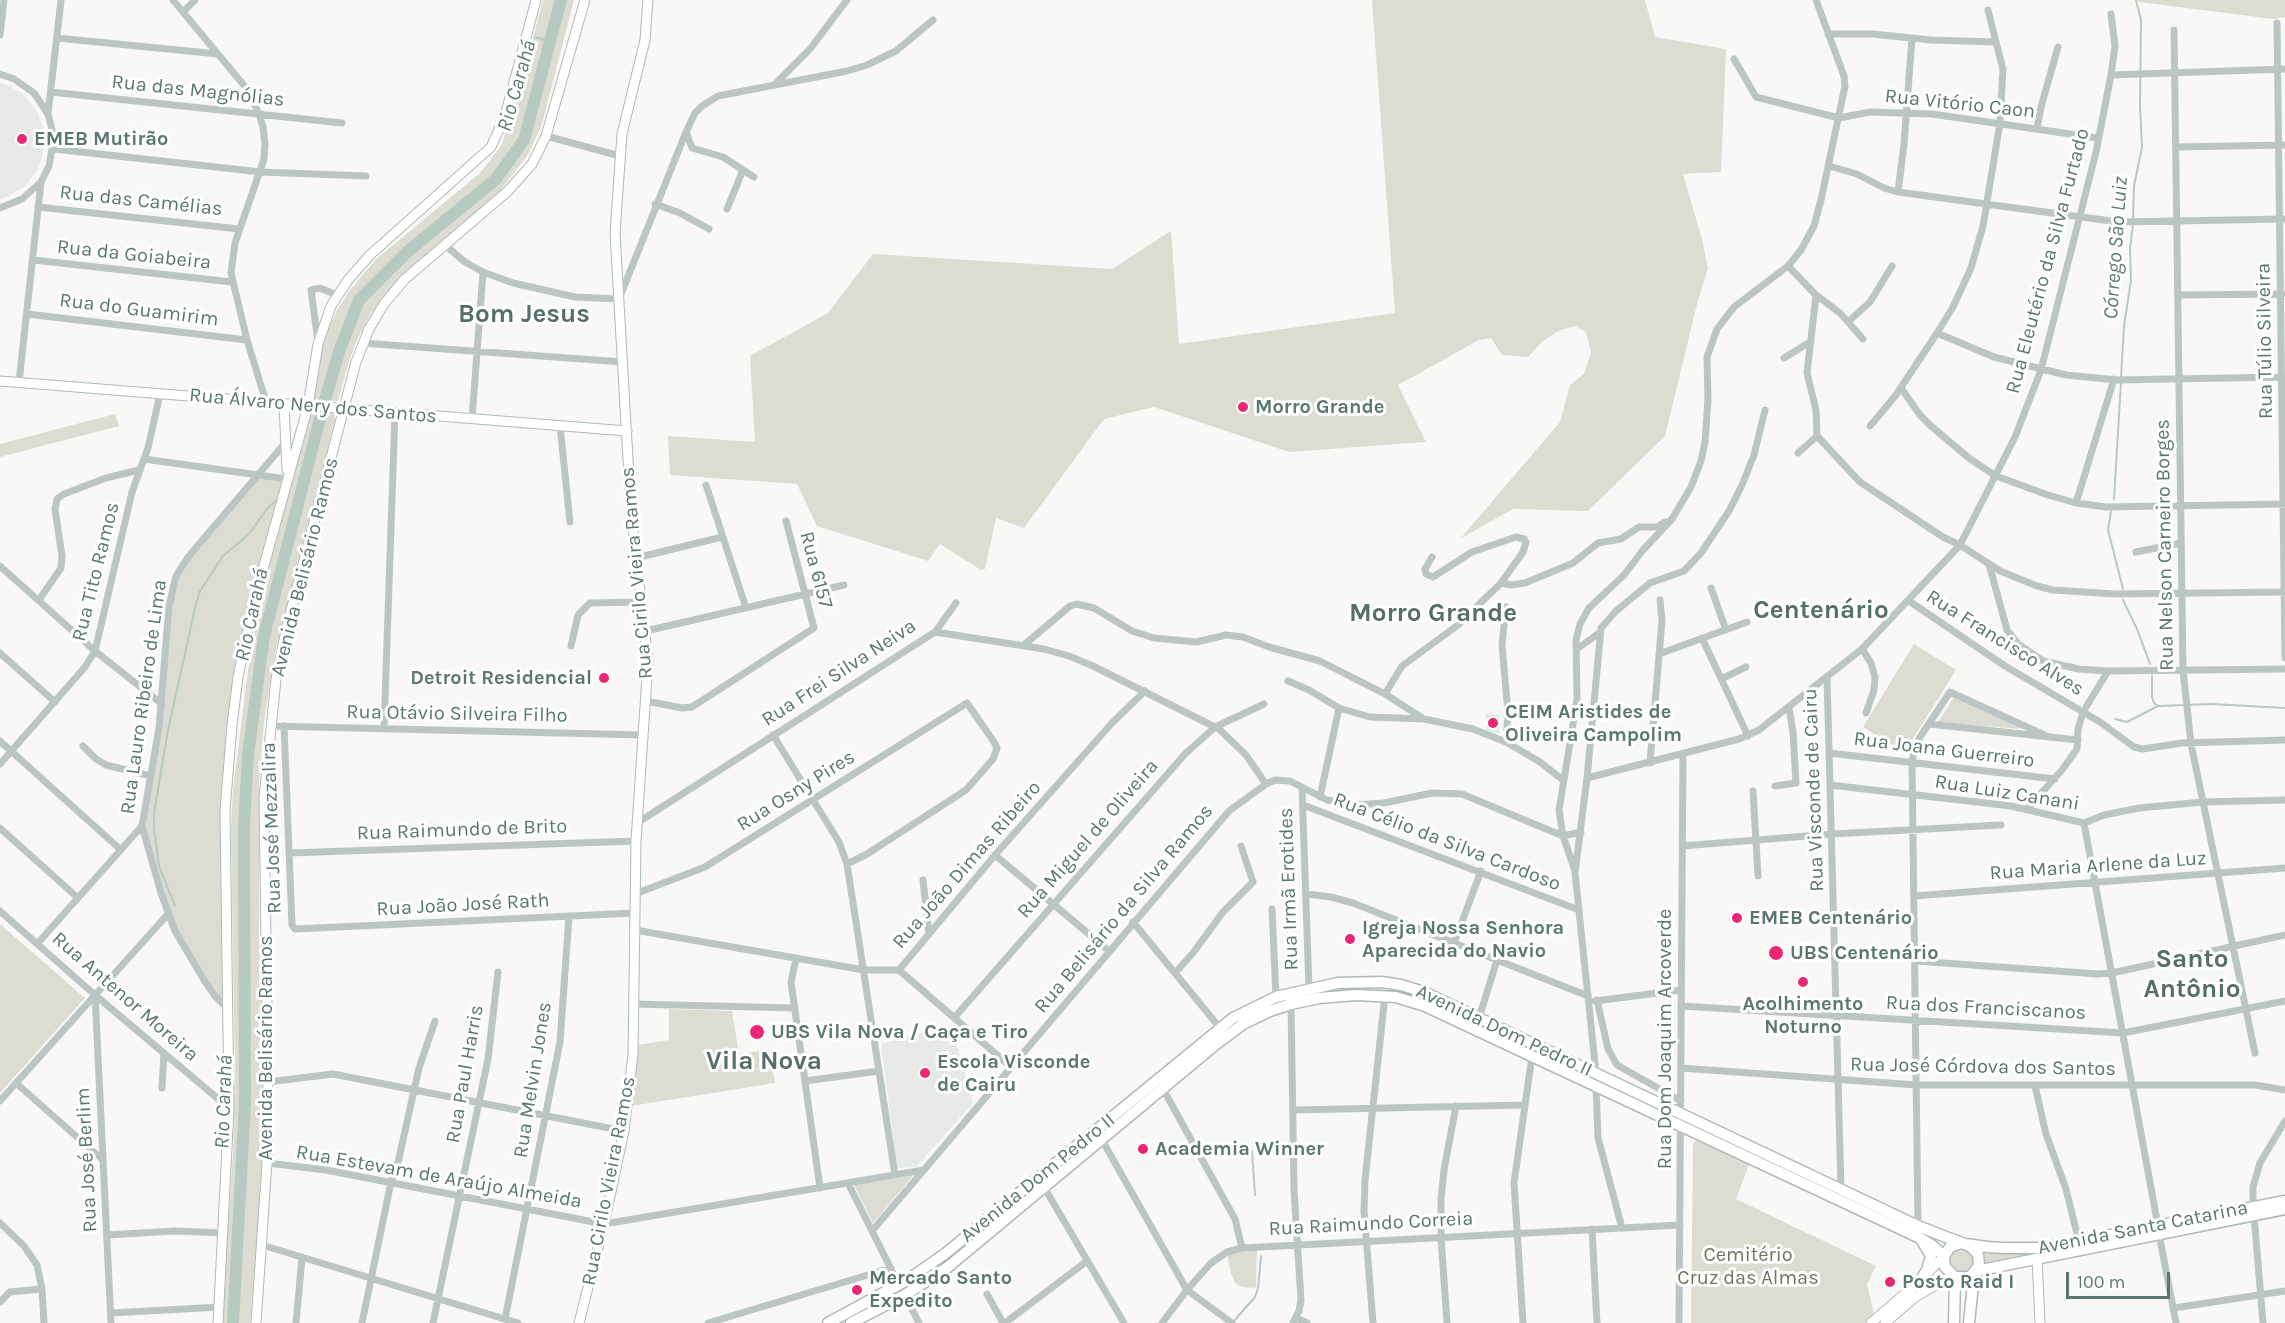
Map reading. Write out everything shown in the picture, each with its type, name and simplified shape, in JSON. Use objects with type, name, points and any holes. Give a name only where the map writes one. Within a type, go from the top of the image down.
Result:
[{"type":"main road","name":"Avenida Belisário Ramos","points":[[218,1323],[229,1108],[225,810],[238,677],[252,609],[287,479],[311,406],[318,344],[326,318],[337,295],[360,266],[491,147],[505,116],[536,0]]},
{"type":"main road","name":"Avenida Belisário Ramos","points":[[256,1323],[267,1163],[265,776],[276,679],[287,626],[362,343],[376,316],[394,291],[414,270],[522,177],[532,164],[546,136],[585,0]]},
{"type":"main road","name":"Rua Cirilo Vieira Ramos","points":[[579,1323],[624,1131],[632,1071],[636,841],[648,662],[636,558],[615,233],[620,156],[627,107],[645,40],[648,0]]},
{"type":"main road","name":"Rua Álvaro Nery dos Santos","points":[[0,381],[627,431]]},
{"type":"main road","points":[[284,404],[287,479]]},
{"type":"main road","name":"Avenida Dom Pedro II","points":[[828,1323],[899,1285],[946,1253],[1220,1028],[1242,1013],[1276,997],[1338,983],[1391,983],[1424,992],[1918,1226],[1965,1244]]},
{"type":"main road","name":"Avenida Dom Pedro II","points":[[851,1323],[904,1295],[961,1257],[1243,1024],[1291,1004],[1338,996],[1385,995],[1414,1001],[1920,1238],[1933,1245],[1944,1256]]},
{"type":"main road","name":"Avenida Santa Catarina","points":[[1975,1272],[2254,1211],[2285,1201]]},
{"type":"main road","name":"Avenida Santa Catarina","points":[[2254,1211],[2285,1209]]},
{"type":"main road","name":"Avenida Santa Catarina","points":[[1965,1244],[2026,1249],[2159,1230]]},
{"type":"main road","points":[[1885,1323],[1927,1270],[1931,1256],[1920,1238]]},
{"type":"main road","points":[[1871,1323],[1907,1298],[1954,1277],[1965,1278],[1975,1272],[1979,1266],[1978,1254],[1975,1249],[1965,1244],[1954,1245],[1920,1281]]},
{"type":"main road","points":[[1944,1256],[1945,1268],[1954,1277],[1954,1323]]},
{"type":"main road","points":[[2037,1259],[2040,1323]]},
{"type":"main road","points":[[1969,1323],[1975,1272]]},
{"type":"street","points":[[0,35],[4,0]]},
{"type":"street","points":[[48,114],[61,0]]},
{"type":"street","points":[[173,0],[247,89],[259,114],[265,144],[261,172],[232,254],[232,282],[266,402]]},
{"type":"street","points":[[183,12],[195,0]]},
{"type":"street","points":[[775,84],[810,49],[847,0]]},
{"type":"street","points":[[1596,1073],[1591,999],[1575,873],[1563,836],[1559,810],[1577,700],[1577,649],[1580,624],[1588,608],[1624,575],[1642,550],[1672,519],[1691,487],[1701,461],[1707,418],[1707,357],[1717,329],[1734,307],[1788,266],[1801,250],[1814,226],[1844,95],[1844,76],[1816,0]]},
{"type":"street","points":[[1870,426],[1901,388],[1953,307],[1971,268],[1983,226],[2000,123],[2003,69],[1988,10]]},
{"type":"street","name":"Rua Eleutério da Silva Furtado","points":[[1587,778],[1748,736],[1790,708],[1862,649],[1960,545],[2015,437],[2041,370],[2080,217],[2111,75],[2115,46],[2111,14]]},
{"type":"street","points":[[445,245],[465,262],[483,272],[528,288],[575,297],[619,299],[655,204],[686,132],[695,113],[709,100],[775,84],[847,71],[882,59],[914,38],[933,20]]},
{"type":"street","name":"Rua Túlio Silveira","points":[[2277,23],[2282,69],[2285,658]]},
{"type":"street","name":"Rua Nelson Carneiro Borges","points":[[2174,30],[2183,670],[2191,744],[2255,1053]]},
{"type":"street","points":[[1828,34],[1872,34],[1996,42]]},
{"type":"street","points":[[57,38],[218,54]]},
{"type":"street","points":[[1898,192],[1912,38]]},
{"type":"street","points":[[2037,128],[2058,47]]},
{"type":"street","name":"Rua Vitório Caon","points":[[1734,59],[1756,97],[1839,118],[1870,112],[1906,112],[2098,138]]},
{"type":"street","points":[[2111,75],[2282,69]]},
{"type":"street","points":[[0,208],[22,199],[41,182],[50,166],[54,149],[52,125],[48,114],[34,93],[14,79],[1,74]]},
{"type":"street","name":"Rua das Magnólias","points":[[51,92],[342,123]]},
{"type":"street","points":[[686,132],[692,148],[723,157],[754,177]]},
{"type":"street","points":[[546,136],[620,156]]},
{"type":"street","points":[[2176,147],[2282,145]]},
{"type":"street","points":[[54,149],[261,172],[366,176]]},
{"type":"street","points":[[1829,166],[1857,174],[1898,192],[2080,217],[2126,222],[2282,219]]},
{"type":"street","points":[[727,209],[743,170]]},
{"type":"street","points":[[20,382],[41,182]]},
{"type":"street","points":[[655,204],[680,213],[709,229]]},
{"type":"street","name":"Rua das Camélias","points":[[38,207],[239,229]]},
{"type":"street","name":"Rua da Goiabeira","points":[[33,260],[232,282]]},
{"type":"street","points":[[1788,266],[1863,339]]},
{"type":"street","points":[[1848,322],[1870,302],[1892,266]]},
{"type":"street","points":[[472,419],[483,272]]},
{"type":"street","points":[[318,344],[311,291],[320,288],[337,295]]},
{"type":"street","points":[[2178,295],[2283,294]]},
{"type":"street","points":[[1816,295],[1807,377],[1816,410],[1817,436],[1841,463],[1871,490],[1905,510],[1943,537],[2019,579],[2061,591],[2115,594],[2285,592]]},
{"type":"street","name":"Rua do Guamirim","points":[[27,314],[247,340]]},
{"type":"street","points":[[1937,333],[1994,357],[2066,375],[2115,379],[2283,377]]},
{"type":"street","points":[[1784,358],[1810,342]]},
{"type":"street","points":[[362,343],[623,362]]},
{"type":"street","points":[[2076,503],[2115,379]]},
{"type":"street","points":[[1901,388],[1920,415],[1942,437],[1996,476],[2024,488],[2076,503],[2106,507],[2284,504]]},
{"type":"street","name":"Rua Tito Ramos","points":[[0,764],[85,667],[95,651],[132,492],[151,438],[160,394]]},
{"type":"street","points":[[1577,649],[1599,633],[1610,616],[1650,583],[1684,571],[1701,553],[1729,511],[1742,485],[1754,455],[1765,410]]},
{"type":"street","points":[[384,728],[395,413]]},
{"type":"street","points":[[560,426],[570,522]]},
{"type":"street","points":[[1798,453],[1817,436]]},
{"type":"street","name":"Rua Lauro Ribeiro de Lima","points":[[229,1010],[215,996],[182,945],[168,914],[142,826],[162,704],[169,606],[176,576],[188,557],[286,442]]},
{"type":"street","points":[[144,459],[287,479]]},
{"type":"street","points":[[39,600],[61,568],[62,556],[55,509],[57,500],[106,478],[139,470]]},
{"type":"street","points":[[706,485],[746,608]]},
{"type":"street","points":[[1501,583],[1511,585],[1525,583],[1573,562],[1598,543],[1621,539],[1639,527],[1657,527],[1672,519]]},
{"type":"street","name":"Rua 6157","points":[[646,701],[682,708],[692,706],[814,628],[786,520]]},
{"type":"street","points":[[636,558],[722,537]]},
{"type":"street","points":[[1384,694],[1402,666],[1458,625],[1501,583],[1526,547],[1524,538],[1510,539],[1472,552],[1433,578],[1426,574],[1425,569],[1432,557]]},
{"type":"street","points":[[2136,552],[2181,543]]},
{"type":"street","points":[[1989,564],[2002,619],[2007,630],[2018,644],[2043,661],[2108,671],[2285,669]]},
{"type":"street","points":[[0,566],[95,651],[162,704]]},
{"type":"street","points":[[646,631],[844,585]]},
{"type":"street","points":[[1711,588],[1726,630]]},
{"type":"street","points":[[1650,763],[1662,620],[1660,600]]},
{"type":"street","name":"Rua Francisco Alves","points":[[1909,601],[2000,663],[2083,712],[2138,749],[2182,743],[2285,740]]},
{"type":"street","points":[[571,646],[578,615],[590,603],[641,602]]},
{"type":"street","points":[[934,632],[956,603]]},
{"type":"street","points":[[1024,645],[1070,606],[1086,605],[1132,631],[1154,638],[1196,642],[1226,635],[1243,637],[1269,647],[1310,657],[1384,694],[1424,719]]},
{"type":"street","points":[[1506,607],[1503,645],[1507,698],[1506,742]]},
{"type":"street","points":[[1659,654],[1748,622]]},
{"type":"street","name":"Rua Frei Silva Neiva","points":[[637,823],[934,632],[1024,645],[1080,660],[1215,727],[1246,755],[1266,784]]},
{"type":"street","points":[[1575,873],[1587,778],[1599,633]]},
{"type":"street","points":[[1702,638],[1748,736]]},
{"type":"street","points":[[1862,649],[1871,663],[1875,677],[1874,690],[1866,714]]},
{"type":"street","points":[[0,652],[55,702]]},
{"type":"street","points":[[1721,679],[1746,667]]},
{"type":"street","points":[[2027,808],[2055,779],[2077,749],[2078,729],[2083,712],[2108,671]]},
{"type":"street","name":"Rua Visconde de Cairu","points":[[1827,677],[1841,1189]]},
{"type":"street","points":[[1288,681],[1309,690],[1339,708],[1380,719],[1424,719],[1473,729],[1506,742],[1540,762],[1563,780]]},
{"type":"street","name":"Rua João Dimas Ribeiro","points":[[635,930],[864,970],[899,970],[995,855],[1112,723],[1145,691]]},
{"type":"street","points":[[1918,1226],[1912,794],[1912,762],[1916,746],[1950,692],[2049,737]]},
{"type":"street","name":"Rua Osny Pires","points":[[635,894],[705,867],[967,703],[997,748],[989,765],[966,790],[848,864]]},
{"type":"street","name":"Rua Miguel de Oliveira","points":[[954,1018],[1170,770],[1215,727],[1264,704]]},
{"type":"street","points":[[1323,813],[1323,799],[1339,708]]},
{"type":"street","points":[[1775,786],[1797,783],[1790,708]]},
{"type":"street","points":[[1929,724],[2078,740]]},
{"type":"street","name":"Rua Otávio Silveira Filho","points":[[270,726],[643,735]]},
{"type":"street","name":"Rua José Mezzalira","points":[[284,726],[294,928]]},
{"type":"street","points":[[773,735],[839,842],[848,864],[895,1175]]},
{"type":"street","points":[[0,741],[121,850]]},
{"type":"street","points":[[83,746],[106,765],[151,776]]},
{"type":"street","name":"Rua Joana Guerreiro","points":[[1829,753],[2055,779]]},
{"type":"street","name":"Rua Dom Joaquim Arcoverde","points":[[1679,1323],[1683,754]]},
{"type":"street","points":[[1266,784],[1282,780],[1290,781],[1323,799],[1344,804],[1369,805],[1432,793],[1462,794],[1563,836],[1581,832]]},
{"type":"street","name":"Rua Belisário da Silva Ramos","points":[[872,1231],[1229,811],[1266,784]]},
{"type":"street","name":"Rua Luiz Canani","points":[[1830,785],[2027,808],[2084,823],[2121,811],[2203,802],[2285,800]]},
{"type":"street","name":"Rua Irmã Erotides","points":[[1302,788],[1309,988]]},
{"type":"street","points":[[1753,791],[1758,876]]},
{"type":"street","name":"Rua Célio da Silva Cardoso","points":[[1303,805],[1579,909]]},
{"type":"street","points":[[2084,823],[2176,1323]]},
{"type":"street","points":[[1682,846],[1832,834],[2001,825]]},
{"type":"street","points":[[37,944],[142,826]]},
{"type":"street","points":[[0,828],[78,898]]},
{"type":"street","name":"Rua Raimundo de Brito","points":[[289,853],[636,841]]},
{"type":"street","points":[[1175,973],[1223,912],[1253,882],[1241,846]]},
{"type":"street","points":[[995,855],[1109,951]]},
{"type":"street","name":"Rua Maria Arlene da Luz","points":[[1914,896],[2285,868]]},
{"type":"street","points":[[1454,943],[1481,871]]},
{"type":"street","points":[[923,880],[929,934]]},
{"type":"street","points":[[1306,894],[1353,903],[1591,999],[1681,990]]},
{"type":"street","points":[[1272,909],[1276,997]]},
{"type":"street","name":"Rua Antenor Moreira","points":[[0,911],[229,1108]]},
{"type":"street","name":"Rua João José Rath","points":[[294,928],[635,913]]},
{"type":"street","points":[[0,1101],[168,914]]},
{"type":"street","name":"Rua Melvin Jones","points":[[505,1319],[561,1034],[569,916]]},
{"type":"street","points":[[1133,922],[1220,1028]]},
{"type":"street","points":[[1915,961],[2098,974],[2112,973],[2285,935]]},
{"type":"street","points":[[796,959],[791,982],[820,1188]]},
{"type":"street","points":[[1479,1018],[1497,960]]},
{"type":"street","points":[[899,970],[1011,1067]]},
{"type":"street","name":"Rua Paul Harris","points":[[433,1323],[488,1059],[498,972]]},
{"type":"street","name":"Rua José Berlim","points":[[95,995],[111,1323]]},
{"type":"street","points":[[1373,1323],[1366,1241],[1365,1180],[1385,995]]},
{"type":"street","points":[[1591,999],[1608,1049],[1617,1065],[1681,1101]]},
{"type":"street","name":"Rua dos Franciscanos","points":[[1681,1006],[2123,1033],[2285,1001]]},
{"type":"street","points":[[634,1004],[795,1008]]},
{"type":"street","points":[[1291,1004],[1294,1190],[1301,1300],[1295,1321],[1307,1323]]},
{"type":"street","points":[[362,1323],[391,1182],[397,1167],[413,1090],[435,1021]]},
{"type":"street","points":[[162,1088],[164,1053]]},
{"type":"street","points":[[1523,1323],[1514,1183],[1532,1056]]},
{"type":"street","name":"Rua José Córdova dos Santos","points":[[1681,1068],[1916,1085],[2255,1085],[2285,1090]]},
{"type":"street","points":[[805,1081],[879,1071]]},
{"type":"street","points":[[268,1082],[333,1074],[624,1131]]},
{"type":"street","points":[[16,1083],[103,1160]]},
{"type":"street","points":[[1596,1086],[1598,1138],[1622,1228]]},
{"type":"street","points":[[2035,1086],[2046,1134],[2066,1189],[2079,1242]]},
{"type":"street","name":"Rua Raimundo Correia","points":[[1163,1089],[1235,1219],[1242,1248],[1680,1225]]},
{"type":"street","points":[[1294,1110],[1524,1105]]},
{"type":"street","points":[[1447,1323],[1441,1237],[1442,1185],[1456,1106]]},
{"type":"street","points":[[2263,1323],[2253,1187],[2260,1163],[2285,1121]]},
{"type":"street","points":[[1102,1140],[1186,1290],[1232,1323]]},
{"type":"street","name":"Rua Estevam de Araújo Almeida","points":[[267,1163],[327,1170],[604,1224],[924,1170]]},
{"type":"street","points":[[848,1183],[899,1285]]},
{"type":"street","points":[[1044,1187],[1124,1323]]},
{"type":"street","points":[[0,1223],[24,1246],[37,1265],[42,1288],[44,1323]]},
{"type":"street","points":[[1592,1229],[1597,1323]]},
{"type":"street","points":[[107,1235],[175,1232],[224,1233]]},
{"type":"street","points":[[262,1245],[518,1323]]},
{"type":"street","points":[[1162,1323],[1186,1290],[1220,1256],[1242,1248]]},
{"type":"street","points":[[296,1323],[302,1257]]},
{"type":"street","points":[[987,1294],[1004,1323],[1088,1261]]},
{"type":"street","points":[[708,1323],[891,1268]]},
{"type":"street","points":[[0,1302],[10,1292],[42,1288]]},
{"type":"street","points":[[2174,1308],[2285,1291]]},
{"type":"street","points":[[904,1295],[919,1323]]},
{"type":"street","points":[[111,1313],[219,1307]]},
{"type":"shaded area","name":"EMEB Mutirão","points":[[0,83],[10,86],[26,97],[37,112],[44,130],[44,149],[38,169],[25,186],[0,199]]},
{"type":"shaded area","name":"CEIM Aristides de Oliveira Campolim","points":[[1486,713],[1499,715],[1499,734],[1486,731]]},
{"type":"shaded area","name":"Escola Visconde de Cairu","points":[[952,1025],[973,1103],[916,1167],[897,1168],[881,1044]]},
{"type":"green space","points":[[543,0],[574,0],[542,124],[528,155],[499,192],[405,273],[386,293],[370,315],[358,338],[338,401],[314,400],[318,366],[325,338],[336,312],[350,290],[375,260],[480,173],[501,146],[514,110]]},
{"type":"green space","points":[[1372,0],[1645,0],[1655,37],[1726,49],[1721,172],[1683,174],[1708,268],[1665,436],[1588,511],[1513,509],[1460,539],[1560,422],[1570,385],[1584,374],[1591,353],[1586,332],[1575,326],[1558,331],[1543,341],[1528,357],[1502,355],[1491,338],[1479,340],[1398,385],[1426,442],[1289,452],[1154,407],[1104,419],[1024,528],[996,518],[985,569],[981,570],[940,544],[928,561],[817,526],[797,484],[670,475],[668,436],[755,442],[750,356],[828,313],[873,254],[1112,269],[1171,231],[1179,344],[1395,313]]},
{"type":"green space","points":[[2138,0],[2285,0],[2285,17],[2273,19],[2139,2]]},
{"type":"green space","points":[[334,413],[335,420],[275,653],[264,722],[259,784],[259,932],[264,1076],[261,1196],[250,1323],[222,1323],[233,1153],[235,1077],[231,827],[233,789],[248,670],[262,592],[286,497],[310,415]]},
{"type":"green space","points":[[115,414],[119,426],[0,457],[0,444]]},
{"type":"green space","points":[[257,475],[287,479],[252,609],[228,768],[229,1010],[215,996],[175,931],[142,826],[151,776],[176,576]]},
{"type":"green space","points":[[1914,644],[1956,670],[1904,753],[1863,727]]},
{"type":"green space","points":[[1954,697],[2019,726],[2019,729],[1938,722]]},
{"type":"green space","points":[[0,924],[85,998],[0,1093]]},
{"type":"green space","points":[[1394,990],[1418,996],[1672,1118],[1419,999],[1301,998],[1198,1054],[950,1259],[895,1295],[839,1323],[894,1292],[1247,1014],[1287,999],[1324,992]]},
{"type":"green space","points":[[669,1009],[732,1011],[739,1054],[769,1050],[775,1083],[631,1106],[638,1045],[669,1040]]},
{"type":"green space","name":"Cemitério Cruz das Almas","points":[[1698,1140],[1749,1165],[1736,1199],[1876,1266],[1867,1284],[1874,1314],[1864,1323],[1691,1323],[1693,1143]]},
{"type":"green space","points":[[913,1176],[873,1223],[854,1185]]},
{"type":"green space","points":[[1257,1248],[1256,1288],[1242,1287],[1235,1283],[1227,1253]]},
{"type":"green space","points":[[1962,1249],[1967,1250],[1973,1256],[1973,1266],[1967,1272],[1962,1273],[1957,1272],[1951,1266],[1950,1261],[1951,1256],[1957,1250]]},
{"type":"green space","points":[[1977,1249],[2000,1254],[2033,1254],[1982,1268]]},
{"type":"waterway","name":"Rio Carahá","points":[[233,1323],[245,1102],[244,826],[248,755],[264,636],[323,407],[339,352],[359,300],[406,253],[496,179],[524,140],[561,0]]},
{"type":"waterway","name":"Córrego São Luiz","points":[[2133,219],[2134,186],[2142,147],[2141,20],[2136,0]]},
{"type":"waterway","points":[[535,37],[551,42]]},
{"type":"waterway","name":"Córrego São Luiz","points":[[2121,377],[2124,326],[2131,280],[2130,249],[2133,224]]},
{"type":"waterway","name":"Córrego São Luiz","points":[[2114,499],[2121,382]]},
{"type":"waterway","points":[[175,906],[159,866],[154,813],[168,730],[195,608],[200,591],[223,556],[249,534],[267,509],[278,499]]},
{"type":"waterway","name":"Córrego São Luiz","points":[[2111,511],[2108,530],[2123,589]]},
{"type":"waterway","name":"Córrego São Luiz","points":[[2123,600],[2150,664]]},
{"type":"waterway","name":"Córrego São Luiz","points":[[2152,676],[2152,697],[2158,706]]},
{"type":"waterway","name":"Córrego São Luiz","points":[[2115,719],[2127,722],[2158,706],[2212,704],[2285,708]]},
{"type":"waterway","points":[[1252,1151],[1255,1195]]},
{"type":"waterway","points":[[1234,1321],[1255,1297],[1261,1256]]},
{"type":"place","name":"EMEB Mutirão","points":[[22,139]]},
{"type":"place","name":"Morro Grande","points":[[1243,407]]},
{"type":"place","name":"Detroit Residencial","points":[[604,678]]},
{"type":"place","name":"CEIM Aristides de Oliveira Campolim","points":[[1493,723]]},
{"type":"place","name":"EMEB Centenário","points":[[1737,918]]},
{"type":"place","name":"Igreja Nossa Senhora Aparecida do Navio","points":[[1350,939]]},
{"type":"place","name":"UBS Centenário","points":[[1776,953]]},
{"type":"place","name":"Acolhimento Noturno","points":[[1803,982]]},
{"type":"place","name":"UBS Vila Nova / Caça e Tiro","points":[[757,1032]]},
{"type":"place","name":"Escola Visconde de Cairu","points":[[925,1073]]},
{"type":"place","name":"Academia Winner","points":[[1143,1149]]},
{"type":"place","name":"Posto Raid I","points":[[1890,1282]]},
{"type":"place","name":"Mercado Santo Expedito","points":[[857,1290]]},
{"type":"district","name":"Bom Jesus","points":[[524,315]]},
{"type":"district","name":"Centenário","points":[[1821,611]]},
{"type":"district","name":"Morro Grande","points":[[1433,614]]},
{"type":"district","name":"Santo Antônio","points":[[2192,975]]},
{"type":"district","name":"Vila Nova","points":[[764,1062]]}]
